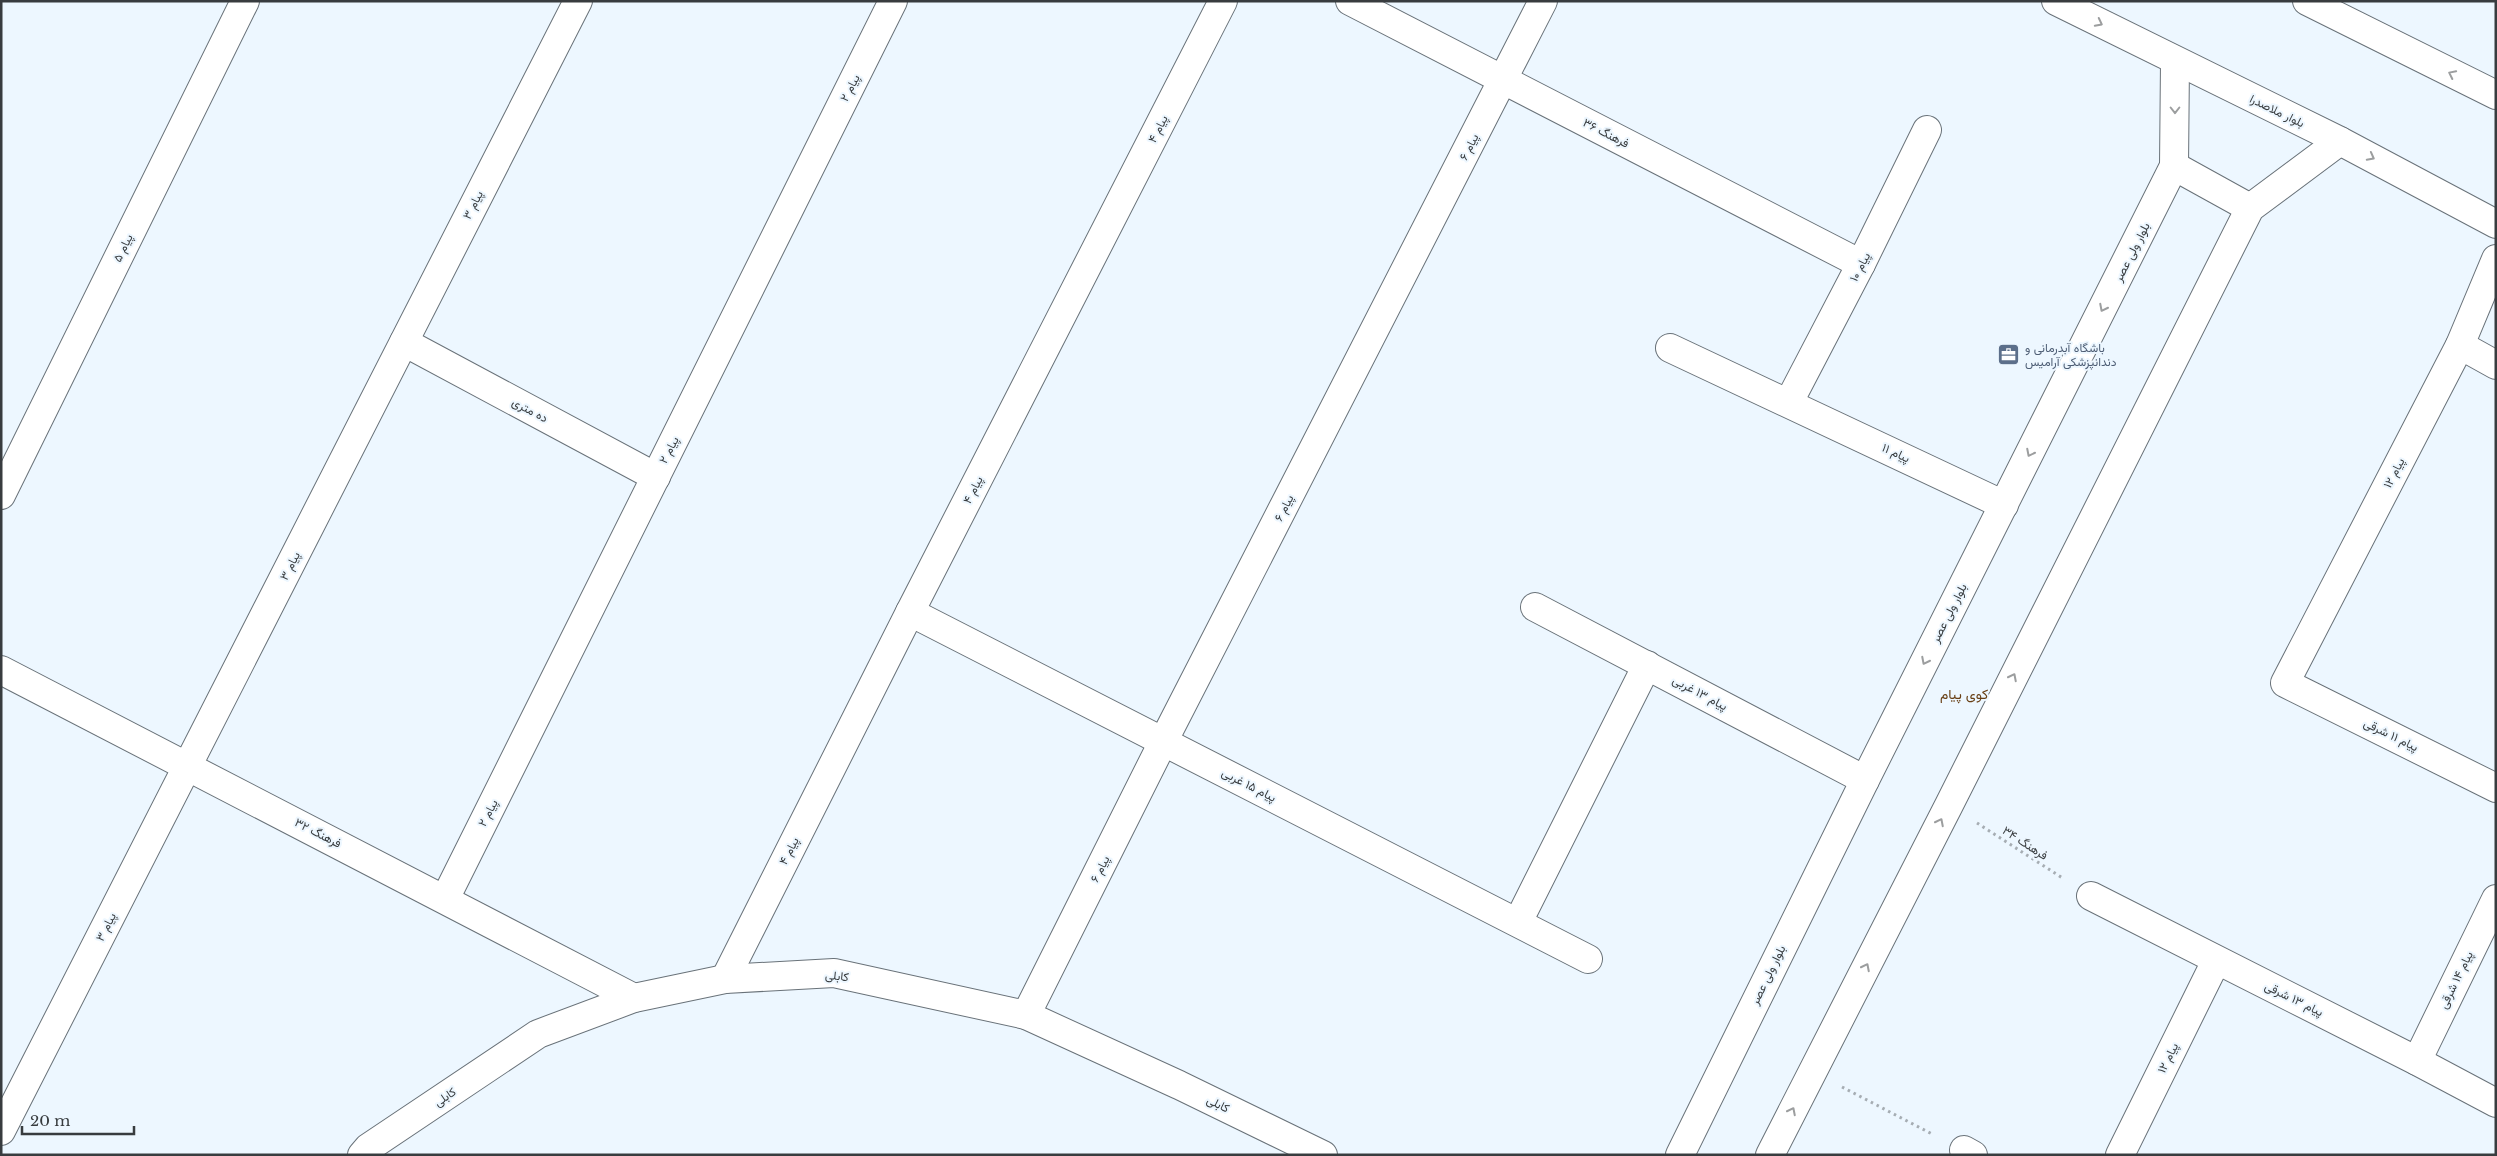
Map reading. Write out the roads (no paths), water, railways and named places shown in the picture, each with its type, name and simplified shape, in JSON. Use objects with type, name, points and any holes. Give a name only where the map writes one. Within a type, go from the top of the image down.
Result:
[{"type":"street","name":"پیام ۵","points":[[1,495],[245,1]]},
{"type":"street","name":"پیام ۳","points":[[1,1131],[578,1]]},
{"type":"street","name":"پیام ۲","points":[[444,899],[893,1]]},
{"type":"street","name":"پیام ۴","points":[[724,979],[1223,1]]},
{"type":"street","name":"فرهنگ ۳۶","points":[[1350,1],[1861,264]]},
{"type":"street","name":"پیام ۶","points":[[1026,1015],[1163,742],[1543,1]]},
{"type":"street","name":"بلوار ملاصدرا","points":[[2056,1],[2175,62],[2340,141],[2496,224]]},
{"type":"street","points":[[2307,1],[2496,95]]},
{"type":"street","name":"بلوار ولی عصر","points":[[1680,1155],[1865,780],[2174,166],[2175,62]]},
{"type":"street","name":"پیام ۱۰","points":[[1789,402],[1861,264],[1926,130]]},
{"type":"street","points":[[1770,1155],[2250,208],[2340,141]]},
{"type":"street","points":[[2174,166],[2250,208]]},
{"type":"street","name":"پیام ۱۲","points":[[2285,683],[2460,345],[2496,259]]},
{"type":"street","name":"ده متری","points":[[404,342],[656,477]]},
{"type":"street","points":[[2460,345],[2496,365]]},
{"type":"street","name":"پیام ۱۱","points":[[1670,348],[1789,402],[2004,505]]},
{"type":"street","name":"پیام ۱۳ غربی","points":[[1535,607],[1865,780]]},
{"type":"street","name":"پیام ۱۵ غربی","points":[[910,612],[1588,958]]},
{"type":"street","points":[[1518,922],[1647,665]]},
{"type":"street","name":"فرهنگ ۳۲","points":[[1,670],[634,998]]},
{"type":"street","name":"پیام ۱۱ شرقی","points":[[2285,683],[2496,788]]},
{"type":"street","name":"پیام ۱۳ شرقی","points":[[2091,896],[2216,961],[2417,1060],[2496,1103]]},
{"type":"street","name":"پیام ۱۴ شرقی","points":[[2417,1060],[2496,899]]},
{"type":"street","name":"پیام ۱۲","points":[[2120,1155],[2216,961]]},
{"type":"street","name":"کابلی","points":[[362,1155],[368,1148],[538,1034],[634,998],[724,979],[834,973],[1026,1015],[1179,1085],[1323,1155]]},
{"type":"place","name":"باشگاه آبدرمانی و دندانپزشکی آرامیس","points":[[2009,355]]},
{"type":"district","name":"کوی پیام","points":[[1964,694]]}]
